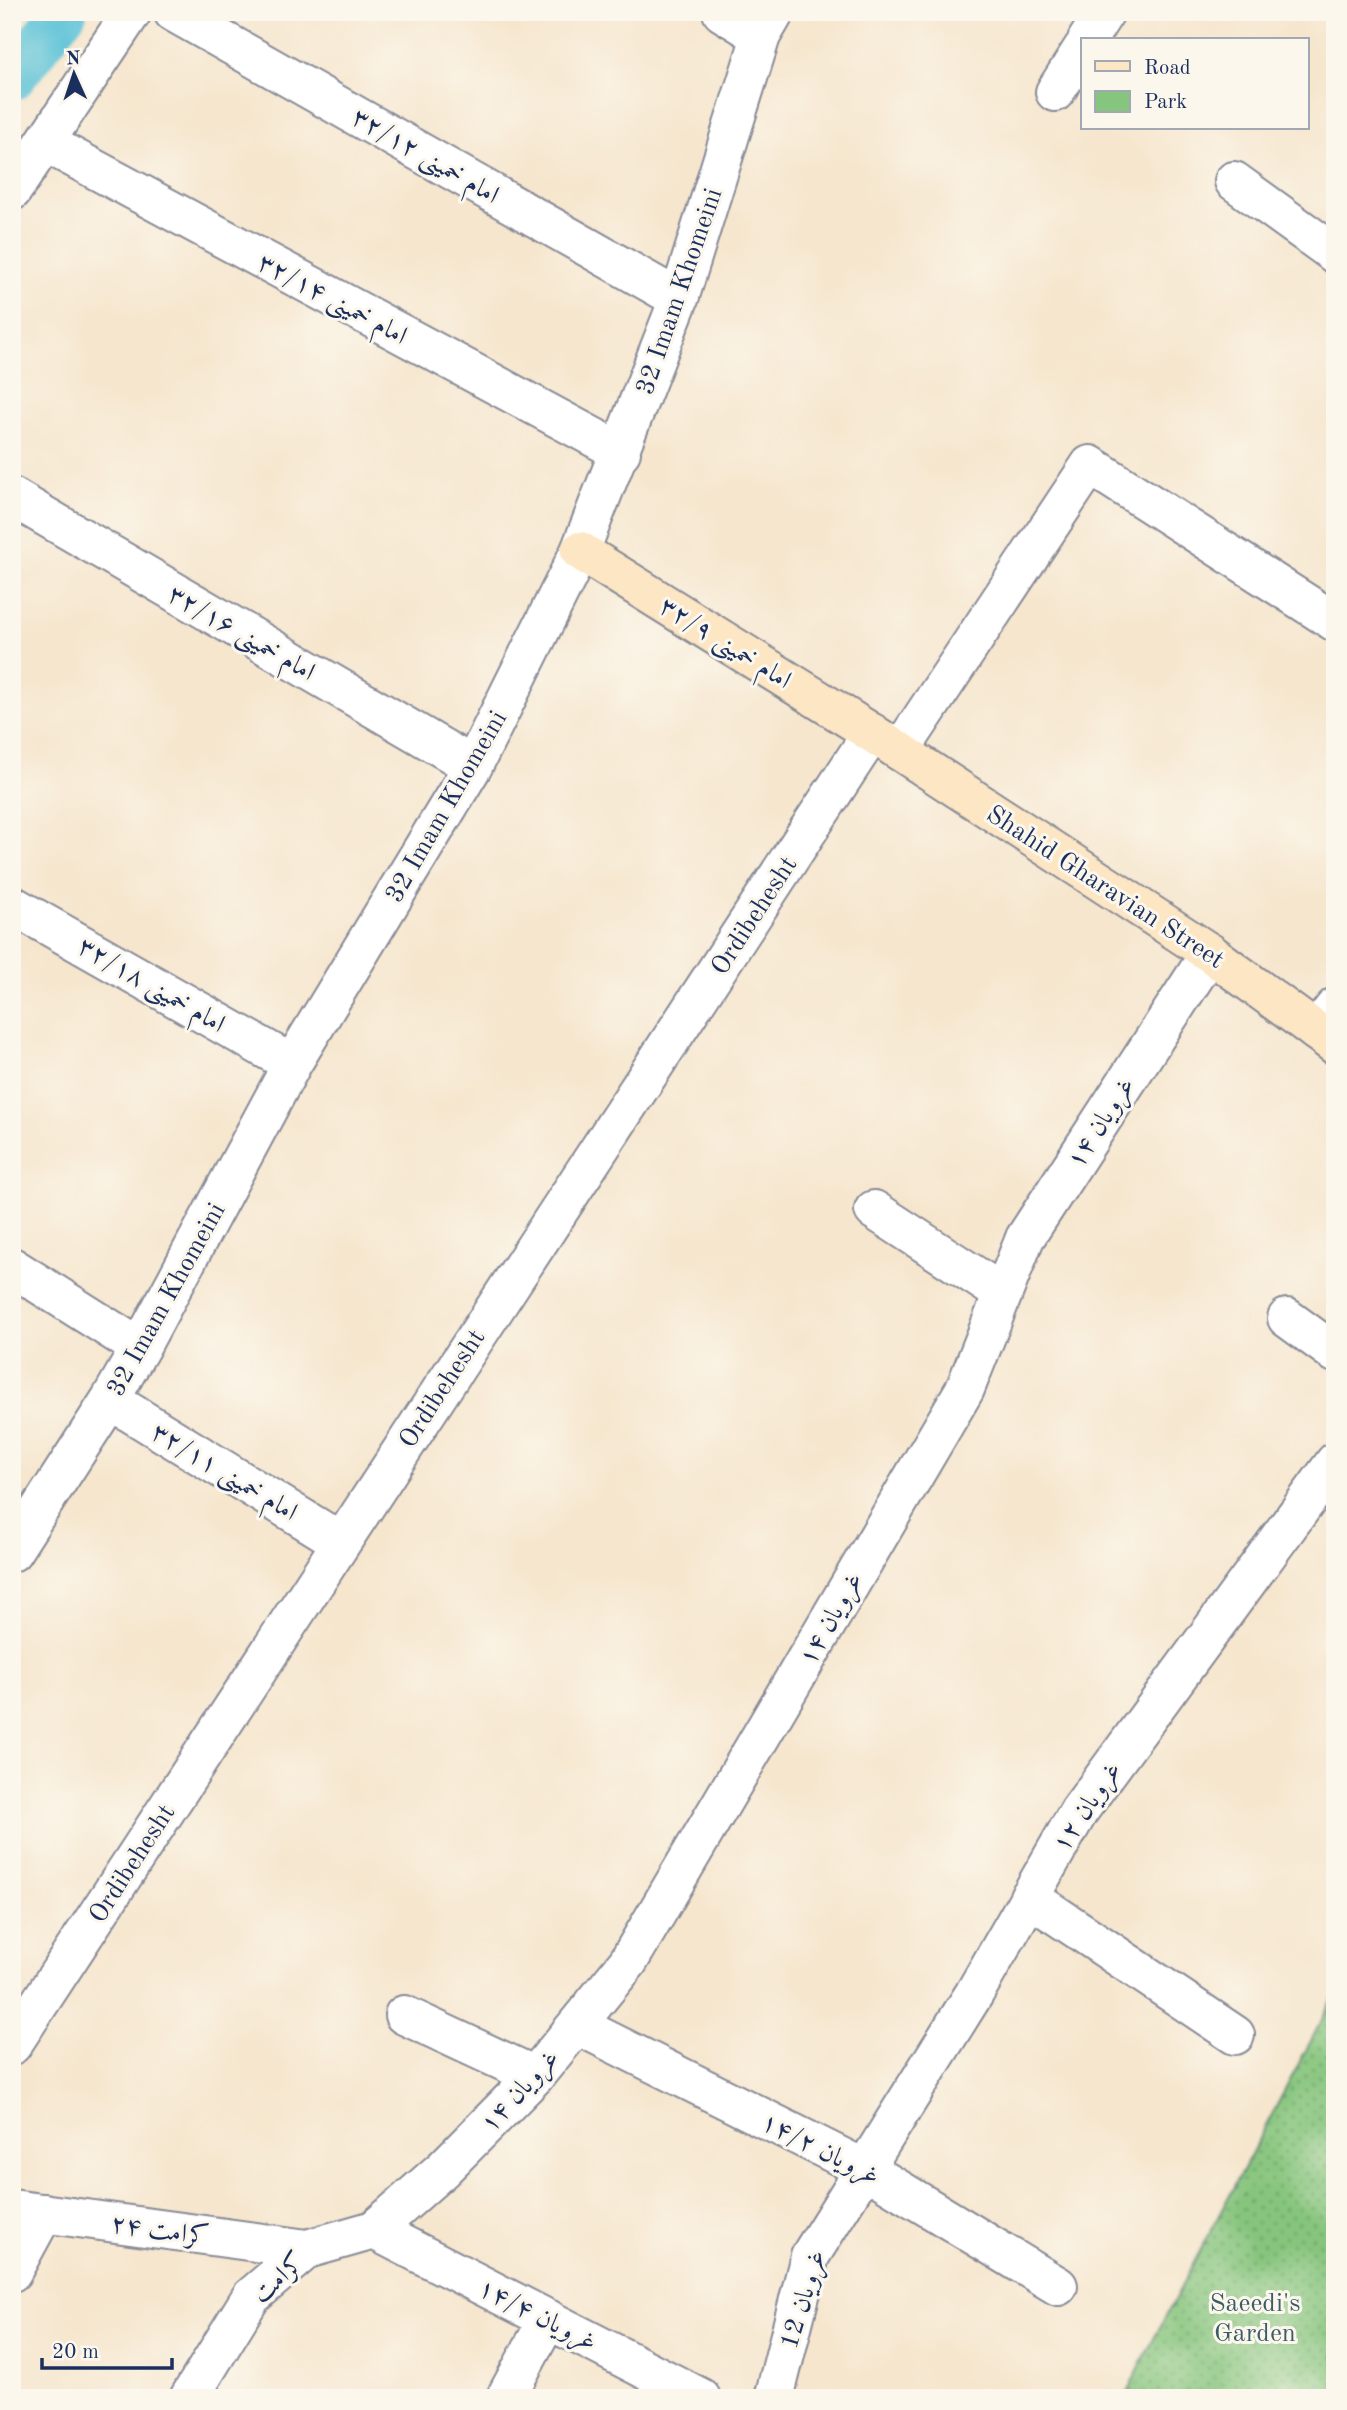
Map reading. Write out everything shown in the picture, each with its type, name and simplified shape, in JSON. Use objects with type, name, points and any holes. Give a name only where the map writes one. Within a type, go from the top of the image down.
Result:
[{"type":"street","points":[[12,191],[132,12]]},
{"type":"street","name":"امام خمینی ۳۲/۱۲","points":[[173,12],[679,299]]},
{"type":"street","points":[[722,12],[768,24]]},
{"type":"street","points":[[1088,38],[1105,12]]},
{"type":"street","name":"32 Imam Khomeini","points":[[14,1547],[141,1348],[292,1064],[473,766],[580,551],[679,299],[768,24]]},
{"type":"street","points":[[1055,92],[1081,51]]},
{"type":"street","name":"امام خمینی ۳۲/۱۴","points":[[46,144],[621,452]]},
{"type":"street","points":[[1234,181],[1335,254]]},
{"type":"street","name":"Ordibehesht","points":[[12,2045],[341,1542],[886,742],[1090,465],[1335,622]]},
{"type":"street","name":"امام خمینی ۳۲/۱۶","points":[[12,498],[473,766]]},
{"type":"street","name":"امام خمینی ۳۲/۹","points":[[580,551],[886,742]]},
{"type":"street","name":"Shahid Gharavian Street","points":[[886,742],[1328,1028]]},
{"type":"street","name":"امام خمینی ۳۲/۱۸","points":[[12,905],[292,1064]]},
{"type":"street","name":"غرویان ۱۴","points":[[374,2230],[443,2169],[535,2076],[628,1962],[965,1389],[1025,1238],[1210,953]]},
{"type":"street","points":[[874,1210],[1003,1294]]},
{"type":"street","points":[[12,1267],[141,1348]]},
{"type":"street","points":[[1287,1318],[1335,1353]]},
{"type":"street","name":"امام خمینی ۳۲/۱۱","points":[[110,1400],[341,1542]]},
{"type":"street","name":"غرویان ۱۲","points":[[865,2169],[974,1994],[1079,1811],[1335,1462]]},
{"type":"street","points":[[1029,1897],[1235,2035]]},
{"type":"street","points":[[404,2015],[535,2076]]},
{"type":"street","name":"غرویان ۱۴/۲","points":[[577,2025],[865,2169],[1058,2286]]},
{"type":"street","name":"غرویان 12","points":[[774,2398],[810,2256],[865,2169]]},
{"type":"street","points":[[12,2272],[28,2211]]},
{"type":"street","name":"کرامت ۲۴","points":[[28,2211],[307,2249]]},
{"type":"street","name":"کرامت","points":[[189,2398],[251,2297],[307,2249],[374,2230]]},
{"type":"street","name":"غرویان ۱۴/۴","points":[[374,2230],[701,2398]]},
{"type":"street","points":[[507,2395],[548,2319]]},
{"type":"green space","name":"Saeedi's Garden","points":[[1335,1995],[1335,2398],[1124,2398],[1150,2346]]},
{"type":"waterway","points":[[12,78],[64,12]]}]
